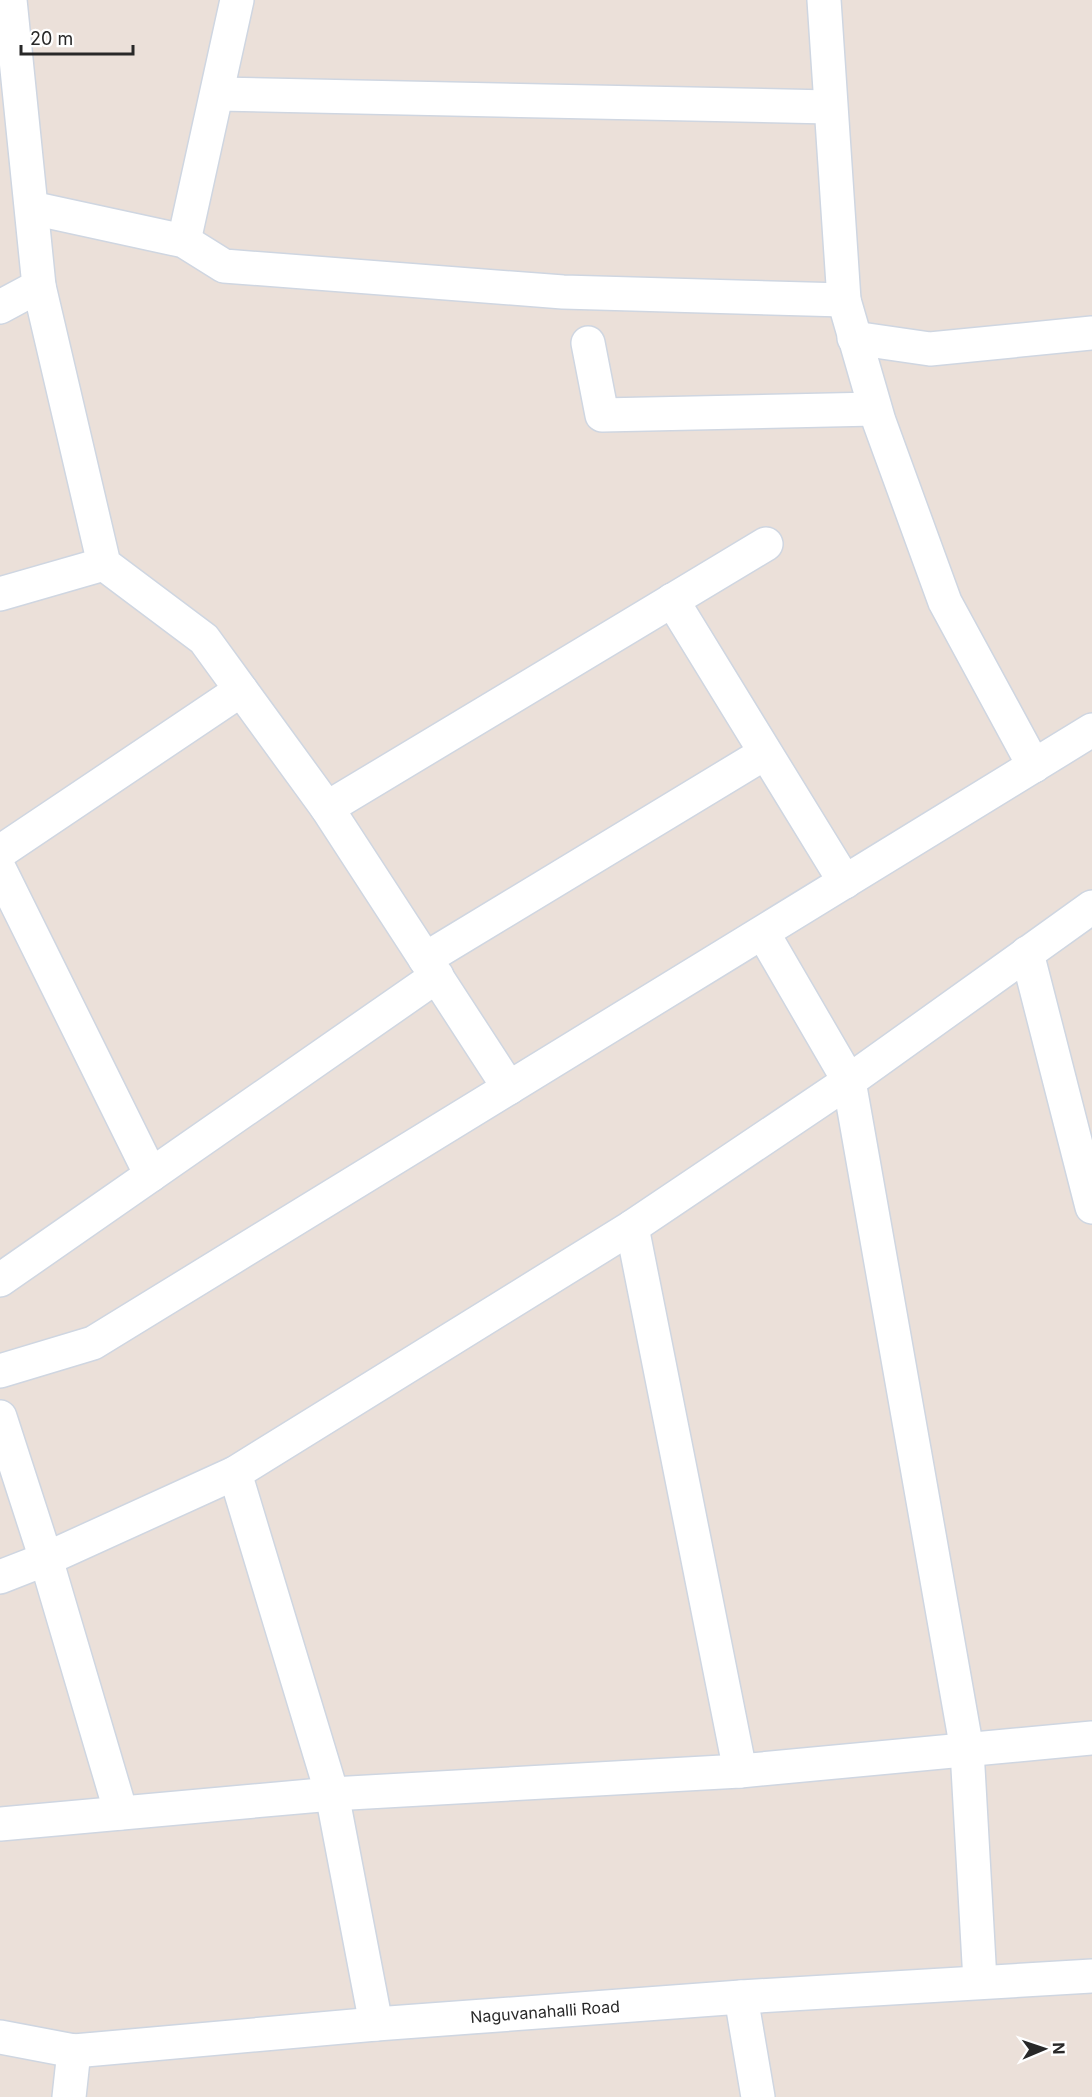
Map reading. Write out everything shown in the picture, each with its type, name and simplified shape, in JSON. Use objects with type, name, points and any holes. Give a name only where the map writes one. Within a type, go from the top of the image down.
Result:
[{"type":"street","points":[[10,0],[39,286],[104,564],[204,639],[327,808],[509,1088]]},
{"type":"street","points":[[184,241],[237,0]]},
{"type":"street","points":[[824,0],[844,300],[875,409],[945,602],[1034,766]]},
{"type":"street","points":[[218,94],[830,107]]},
{"type":"street","points":[[32,207],[184,241],[224,266],[563,292],[844,300]]},
{"type":"street","points":[[0,307],[39,286]]},
{"type":"street","points":[[855,338],[930,350],[1092,333]]},
{"type":"street","points":[[588,343],[603,415],[875,409]]},
{"type":"street","points":[[327,808],[766,544]]},
{"type":"street","points":[[0,594],[104,564]]},
{"type":"street","points":[[672,600],[845,882]]},
{"type":"street","points":[[0,852],[241,690]]},
{"type":"street","points":[[0,1371],[93,1343],[1092,730]]},
{"type":"street","points":[[0,1280],[151,1175],[431,968],[765,753]]},
{"type":"street","points":[[0,870],[151,1175]]},
{"type":"street","points":[[0,1576],[46,1559],[235,1473],[632,1227],[849,1081],[1092,907]]},
{"type":"street","points":[[763,933],[849,1081],[967,1750],[980,1981]]},
{"type":"street","points":[[1027,953],[1091,1200]]},
{"type":"street","points":[[632,1227],[740,1771]]},
{"type":"street","points":[[0,1417],[46,1559],[121,1813]]},
{"type":"street","points":[[235,1473],[332,1794],[376,2024]]},
{"type":"street","points":[[0,1824],[332,1794],[740,1771],[1092,1738]]},
{"type":"street","name":"Naguvanahalli Road","points":[[0,2037],[74,2051],[376,2024],[741,1997],[1092,1976]]},
{"type":"street","points":[[741,1997],[758,2097]]},
{"type":"street","points":[[69,2097],[74,2051]]}]
